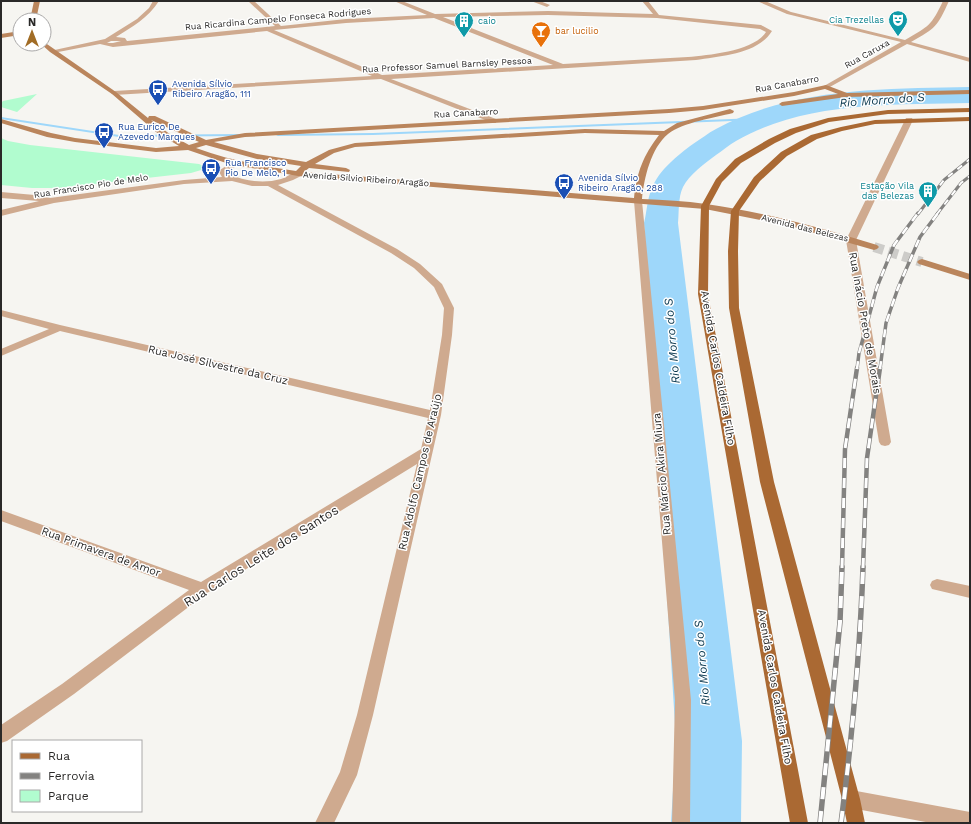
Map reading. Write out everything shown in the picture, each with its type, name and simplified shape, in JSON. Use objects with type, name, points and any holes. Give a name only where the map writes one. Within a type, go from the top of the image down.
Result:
[{"type":"main road","name":"Avenida Carlos Caldeira Filho","points":[[799,823],[703,294],[705,206],[719,181],[738,161],[772,141],[793,131],[828,120],[857,115],[888,112],[970,110]]},
{"type":"main road","points":[[856,823],[851,799],[767,482],[734,308],[733,251],[736,211],[757,179],[784,154],[814,137],[841,129],[875,122],[970,119]]},
{"type":"street","points":[[34,12],[36,1]]},
{"type":"street","points":[[61,57],[107,42],[128,29],[150,9],[156,1]]},
{"type":"street","points":[[251,1],[280,28]]},
{"type":"street","points":[[397,1],[565,68]]},
{"type":"street","points":[[534,1],[546,3],[548,13]]},
{"type":"street","points":[[645,1],[657,16]]},
{"type":"street","points":[[760,1],[789,13],[970,60]]},
{"type":"street","name":"Rua Caruxa","points":[[826,87],[929,29],[936,22],[946,1]]},
{"type":"street","name":"Rua Ricardina Campelo Fonseca Rodrigues","points":[[107,42],[151,41],[354,21],[432,16],[548,13],[657,16],[766,29]]},
{"type":"street","points":[[122,41],[128,29]]},
{"type":"street","name":"Rua Professor Samuel Barnsley Pessoa","points":[[114,93],[565,68],[680,60],[717,55],[763,41],[769,33],[766,29]]},
{"type":"street","points":[[268,30],[381,78],[493,121]]},
{"type":"street","points":[[1,36],[12,34]]},
{"type":"street","points":[[53,51],[107,42]]},
{"type":"street","name":"Avenida Silvio Ribeiro Aragão","points":[[53,51],[114,93],[178,142],[188,148],[235,164],[298,174],[705,206],[736,211]]},
{"type":"street","name":"Rua Canabarro","points":[[205,142],[229,136],[669,112],[794,94],[826,87],[846,96]]},
{"type":"street","points":[[846,96],[970,92]]},
{"type":"street","name":"Rua Canabarro","points":[[306,165],[339,148],[355,144],[585,131],[664,133],[680,125],[739,109],[846,96]]},
{"type":"street","points":[[669,112],[680,118],[680,125]]},
{"type":"street","name":"Avenida Silvio Ribeiro Aragão","points":[[139,113],[158,120],[205,142],[284,162],[488,188]]},
{"type":"street","name":"Rua Inácio Preto de Morais","points":[[885,442],[851,240],[909,120]]},
{"type":"street","points":[[1,121],[50,135],[75,140],[156,150],[188,148],[205,142]]},
{"type":"street","name":"Rua Márcio Akira Miura","points":[[664,133],[651,151],[640,179],[638,201],[683,700],[681,823]]},
{"type":"street","points":[[235,164],[256,161],[284,162]]},
{"type":"street","name":"Rua Francisco Pio de Melo","points":[[184,182],[224,172],[235,164]]},
{"type":"street","points":[[298,174],[306,165]]},
{"type":"street","points":[[224,172],[225,176],[232,179]]},
{"type":"street","name":"Rua Francisco Pio de Melo","points":[[1,213],[54,200],[184,182],[232,179],[270,184],[282,182],[298,174]]},
{"type":"street","name":"Rua Adolfo Campos de Araújo","points":[[270,184],[394,251],[417,266],[438,286],[449,308],[447,336],[435,415],[365,715],[348,776],[324,823]]},
{"type":"street","points":[[1,195],[54,200]]},
{"type":"street","name":"Avenida das Belezas","points":[[736,211],[874,247]]},
{"type":"street","points":[[922,262],[970,276]]},
{"type":"street","name":"Rua José Silvestre da Cruz","points":[[1,313],[59,328],[435,415]]},
{"type":"street","points":[[1,353],[59,328]]},
{"type":"street","name":"Rua Carlos Leite dos Santos","points":[[1,735],[68,689],[202,589],[364,492],[426,452]]},
{"type":"street","name":"Rua Primavera de Amor","points":[[1,515],[202,589]]},
{"type":"street","points":[[937,586],[970,592]]},
{"type":"street","points":[[851,799],[970,821]]},
{"type":"green space","points":[[37,94],[17,112],[1,107],[1,103],[3,101]]},
{"type":"green space","points":[[1,138],[8,141],[30,145],[199,164],[208,168],[191,173],[58,188],[32,188],[1,185]]},
{"type":"waterway","name":"Rio Morro do S","points":[[706,823],[709,741],[661,223],[667,188],[675,177],[696,156],[725,135],[757,120],[791,110],[827,103],[863,99],[970,95]]},
{"type":"waterway","points":[[1,118],[119,136],[243,135]]},
{"type":"waterway","points":[[278,135],[373,134],[757,119]]},
{"type":"tunnel","points":[[874,247],[922,262]]},
{"type":"railway","points":[[918,214],[944,180],[970,159]]},
{"type":"railway","points":[[937,214],[961,183],[970,176]]},
{"type":"railway","points":[[857,369],[859,353],[877,287],[894,245],[918,213]]},
{"type":"railway","points":[[880,369],[886,323],[898,288],[920,237],[938,213]]},
{"type":"railway","points":[[842,568],[845,449],[857,368]]},
{"type":"railway","points":[[863,568],[867,458],[880,368]]},
{"type":"railway","points":[[820,823],[840,622],[842,567]]},
{"type":"railway","points":[[841,823],[855,695],[863,567]]},
{"type":"place","name":"Cia Trezellas","points":[[898,37]]},
{"type":"place","name":"caio","points":[[464,38]]},
{"type":"place","name":"bar lucilio","points":[[541,48]]},
{"type":"place","name":"Avenida Sílvio Ribeiro Aragão, 111","points":[[158,106]]},
{"type":"place","name":"Rua Eurico De Azevedo Marques","points":[[104,149]]},
{"type":"place","name":"Rua Francisco Pio De Melo, 1","points":[[211,185]]},
{"type":"place","name":"Avenida Sílvio Ribeiro Aragão, 288","points":[[564,200]]},
{"type":"place","name":"Estação Vila das Belezas","points":[[928,208]]}]
